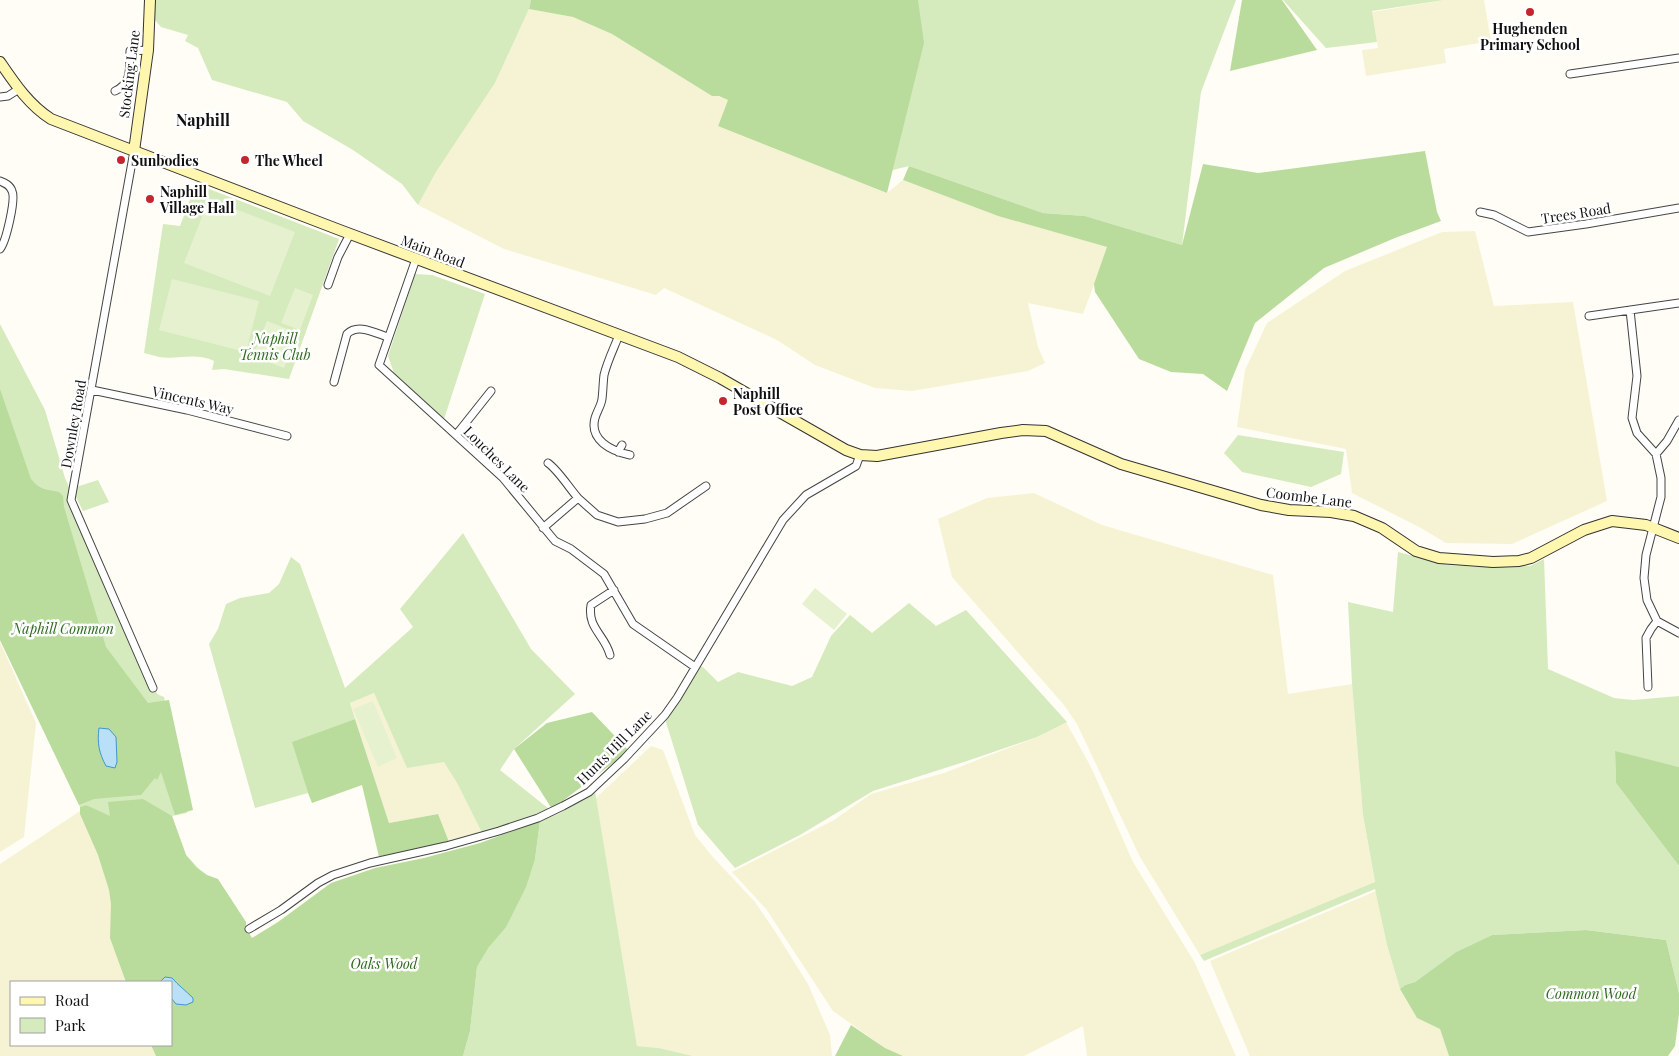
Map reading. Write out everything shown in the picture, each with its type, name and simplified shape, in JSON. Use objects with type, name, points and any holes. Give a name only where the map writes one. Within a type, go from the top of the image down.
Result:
[{"type":"street","name":"Stocking Lane","points":[[134,151],[148,50],[150,0]]},
{"type":"street","points":[[115,91],[122,88],[126,83],[130,50],[148,50]]},
{"type":"street","points":[[1570,74],[1679,58]]},
{"type":"street","name":"Main Road","points":[[0,62],[19,89],[39,111],[51,119],[678,357],[712,374],[846,450],[864,455]]},
{"type":"street","points":[[0,97],[8,96],[19,89]]},
{"type":"street","name":"Downley Road","points":[[134,151],[71,500],[152,688]]},
{"type":"street","points":[[0,181],[10,186],[14,193],[4,244],[0,249]]},
{"type":"street","name":"Trees Road","points":[[1480,212],[1494,215],[1528,232],[1679,208]]},
{"type":"street","points":[[328,285],[338,257],[350,234]]},
{"type":"street","name":"Louches Lane","points":[[416,259],[379,364],[503,478],[555,541],[571,549],[604,574],[634,624],[695,667]]},
{"type":"street","points":[[1589,316],[1679,303]]},
{"type":"street","points":[[1630,310],[1637,376],[1632,418],[1637,433],[1656,454],[1661,478],[1661,498],[1646,554],[1644,578],[1647,600],[1657,621],[1679,633]]},
{"type":"street","points":[[334,382],[347,334],[352,329],[358,328],[388,337]]},
{"type":"street","points":[[619,334],[604,376],[601,403],[595,419],[594,429],[598,438],[604,444],[618,452],[630,455]]},
{"type":"street","name":"Vincents Way","points":[[92,390],[187,410],[287,436]]},
{"type":"street","points":[[456,435],[491,391]]},
{"type":"street","points":[[1656,454],[1668,441],[1679,420]]},
{"type":"street","name":"Coombe Lane","points":[[864,455],[877,456],[1001,433],[1023,430],[1046,430],[1121,464],[1261,505],[1289,510],[1331,512],[1354,516],[1382,528],[1416,552],[1439,558],[1493,562],[1519,561],[1538,555],[1597,525],[1612,522],[1628,522],[1654,528],[1679,538]]},
{"type":"street","points":[[618,452],[622,445]]},
{"type":"street","name":"Hunts Hill Lane","points":[[249,929],[333,875],[370,863],[446,846],[499,831],[538,818],[589,792],[665,715],[782,520],[806,495],[856,466],[864,455]]},
{"type":"street","points":[[548,463],[554,467],[557,474],[578,498],[597,515],[618,522],[645,519],[667,512],[706,486]]},
{"type":"street","points":[[543,528],[578,498]]},
{"type":"street","points":[[610,655],[609,649],[589,616],[591,605],[614,590]]},
{"type":"street","points":[[1648,687],[1646,638],[1650,628],[1657,621]]},
{"type":"shaded area","points":[[1444,0],[1484,0],[1491,41],[1444,49],[1446,63],[1366,76],[1362,50],[1378,48],[1372,12]]},
{"type":"shaded area","points":[[529,9],[573,17],[612,34],[712,96],[719,96],[728,100],[718,125],[887,193],[903,180],[998,216],[1108,247],[1083,314],[1028,303],[1038,347],[1045,363],[1028,371],[912,391],[875,388],[815,365],[777,340],[664,288],[656,295],[504,249],[418,205],[436,172],[495,83]]},
{"type":"shaded area","points":[[1475,231],[1494,306],[1573,302],[1607,501],[1512,544],[1446,543],[1421,528],[1352,493],[1346,449],[1237,427],[1245,370],[1267,323],[1345,271],[1442,232]]},
{"type":"shaded area","points":[[1034,493],[1102,525],[1273,575],[1288,694],[1352,684],[1363,815],[1375,883],[1200,955],[1140,857],[1077,724],[1064,705],[952,577],[938,519],[987,498]]},
{"type":"shaded area","points":[[0,642],[36,723],[24,837],[0,852]]},
{"type":"shaded area","points":[[374,693],[407,767],[444,761],[482,833],[449,842],[437,814],[389,823],[350,703]]},
{"type":"shaded area","points":[[1066,722],[1091,767],[1133,862],[1195,963],[1236,1056],[1087,1056],[1083,1026],[1024,1056],[903,1056],[885,1048],[833,1011],[766,909],[732,872],[834,820],[871,794],[944,773],[1037,737]]},
{"type":"shaded area","points":[[651,746],[663,750],[695,835],[755,902],[808,984],[830,1035],[832,1056],[693,1056],[659,1048],[637,1046],[596,798]]},
{"type":"shaded area","points":[[80,811],[113,892],[128,981],[10,981],[10,1046],[154,1046],[159,1056],[0,1056],[0,864]]},
{"type":"shaded area","points":[[1376,891],[1387,945],[1400,989],[1417,1018],[1440,1029],[1449,1056],[1250,1056],[1210,961]]},
{"type":"green space","points":[[155,0],[531,0],[529,9],[495,83],[436,172],[418,205],[402,184],[353,150],[303,121],[287,102],[212,80],[198,48],[185,41],[188,35],[161,27],[154,19]]},
{"type":"green space","points":[[531,0],[918,0],[924,43],[887,193],[718,126],[728,100],[719,96],[712,96],[612,34],[573,17],[529,9]]},
{"type":"green space","points":[[903,0],[1236,0],[1201,92],[1182,245],[1085,216],[1043,213],[909,166],[889,171]]},
{"type":"green space","points":[[1242,0],[1282,0],[1317,50],[1230,71]]},
{"type":"green space","points":[[1283,0],[1444,0],[1372,11],[1377,42],[1326,48]]},
{"type":"green space","points":[[1425,151],[1437,212],[1441,221],[1324,268],[1255,323],[1227,391],[1203,374],[1171,372],[1139,359],[1095,292],[1094,284],[1107,247],[998,216],[903,180],[909,166],[1043,213],[1085,216],[1182,245],[1203,164],[1258,173]]},
{"type":"green space","name":"Naphill Tennis Club","points":[[196,184],[339,239],[289,379],[224,369],[212,370],[214,361],[207,358],[166,358],[144,353],[163,224],[180,226]]},
{"type":"green space","points":[[209,199],[295,232],[270,296],[184,263]]},
{"type":"green space","points":[[415,274],[432,275],[485,294],[444,419],[394,373],[388,356]]},
{"type":"green space","points":[[172,279],[259,301],[246,352],[159,330]]},
{"type":"green space","points":[[295,288],[313,295],[300,330],[281,323]]},
{"type":"green space","name":"Naphill Tennis Club","points":[[267,321],[298,333],[284,368],[253,356]]},
{"type":"green space","name":"Naphill Common","points":[[0,324],[45,410],[65,478],[94,542],[157,694],[164,697],[187,813],[172,816],[186,855],[200,870],[86,805],[80,807],[0,640]]},
{"type":"green space","name":"Naphill Common","points":[[0,389],[31,479],[41,488],[59,492],[63,496],[64,507],[106,647],[148,703],[169,700],[193,810],[175,815],[161,772],[157,780],[155,778],[141,795],[94,799],[79,805],[0,640]]},
{"type":"green space","points":[[1238,435],[1344,452],[1341,474],[1311,487],[1242,472],[1224,453]]},
{"type":"green space","points":[[98,480],[109,502],[83,511],[75,495],[76,487]]},
{"type":"green space","points":[[463,533],[531,649],[575,694],[514,749],[500,770],[549,809],[482,833],[457,783],[444,762],[407,768],[374,693],[350,703],[355,719],[293,742],[308,793],[255,808],[209,644],[218,629],[226,604],[240,598],[269,593],[279,584],[291,557],[300,564],[345,688],[413,627],[400,609]]},
{"type":"green space","points":[[1398,552],[1448,565],[1481,567],[1530,566],[1544,559],[1548,669],[1614,698],[1633,700],[1679,696],[1679,767],[1615,752],[1616,783],[1679,866],[1679,993],[1666,940],[1586,930],[1492,935],[1456,952],[1415,982],[1405,985],[1400,989],[1387,945],[1375,889],[1204,961],[1200,955],[1375,882],[1363,815],[1352,684],[1348,602],[1393,612]]},
{"type":"green space","points":[[815,588],[847,614],[834,630],[802,604]]},
{"type":"green space","points":[[909,603],[936,626],[966,610],[1067,722],[1037,737],[873,791],[800,835],[735,868],[698,825],[665,719],[699,666],[703,667],[718,682],[738,672],[792,686],[812,677],[831,636],[850,615],[872,633]]},
{"type":"green space","points":[[373,701],[397,758],[378,767],[353,709]]},
{"type":"green space","points":[[592,712],[629,751],[552,809],[514,749],[547,723]]},
{"type":"green space","points":[[355,719],[389,823],[438,814],[449,842],[379,857],[362,785],[312,803],[292,742]]},
{"type":"green space","points":[[1615,751],[1679,767],[1679,866],[1616,783]]},
{"type":"green space","points":[[595,791],[637,1046],[659,1048],[693,1056],[463,1056],[470,1031],[477,967],[535,859],[540,821],[558,814]]},
{"type":"green space","name":"Oaks Wood","points":[[143,799],[172,816],[186,855],[196,867],[207,875],[218,879],[246,922],[246,928],[252,938],[278,922],[331,883],[375,868],[424,858],[480,843],[540,821],[535,859],[526,887],[506,927],[489,947],[477,967],[470,1031],[463,1056],[156,1056],[151,1046],[172,1046],[172,981],[126,981],[110,938],[111,904],[109,890],[98,855],[80,814],[80,807],[86,805],[110,816],[108,802]]},
{"type":"green space","name":"Common Wood","points":[[1586,930],[1666,940],[1679,993],[1679,1014],[1675,1046],[1668,1056],[1449,1056],[1440,1029],[1417,1018],[1400,989],[1405,985],[1415,982],[1456,952],[1492,935]]},
{"type":"green space","points":[[851,1025],[885,1048],[903,1056],[835,1056]]},
{"type":"water","points":[[99,728],[109,729],[116,737],[117,762],[115,768],[106,766],[102,757],[98,743]]},
{"type":"water","points":[[165,977],[172,978],[193,998],[193,1002],[186,1005],[176,1004],[172,999],[172,981],[161,981]]},
{"type":"place","name":"Hughenden Primary School","points":[[1530,12]]},
{"type":"place","name":"Sunbodies","points":[[121,160]]},
{"type":"place","name":"The Wheel","points":[[245,160]]},
{"type":"place","name":"Naphill Village Hall","points":[[150,199]]},
{"type":"place","name":"Naphill Post Office","points":[[723,401]]},
{"type":"district","name":"Naphill","points":[[203,119]]}]
